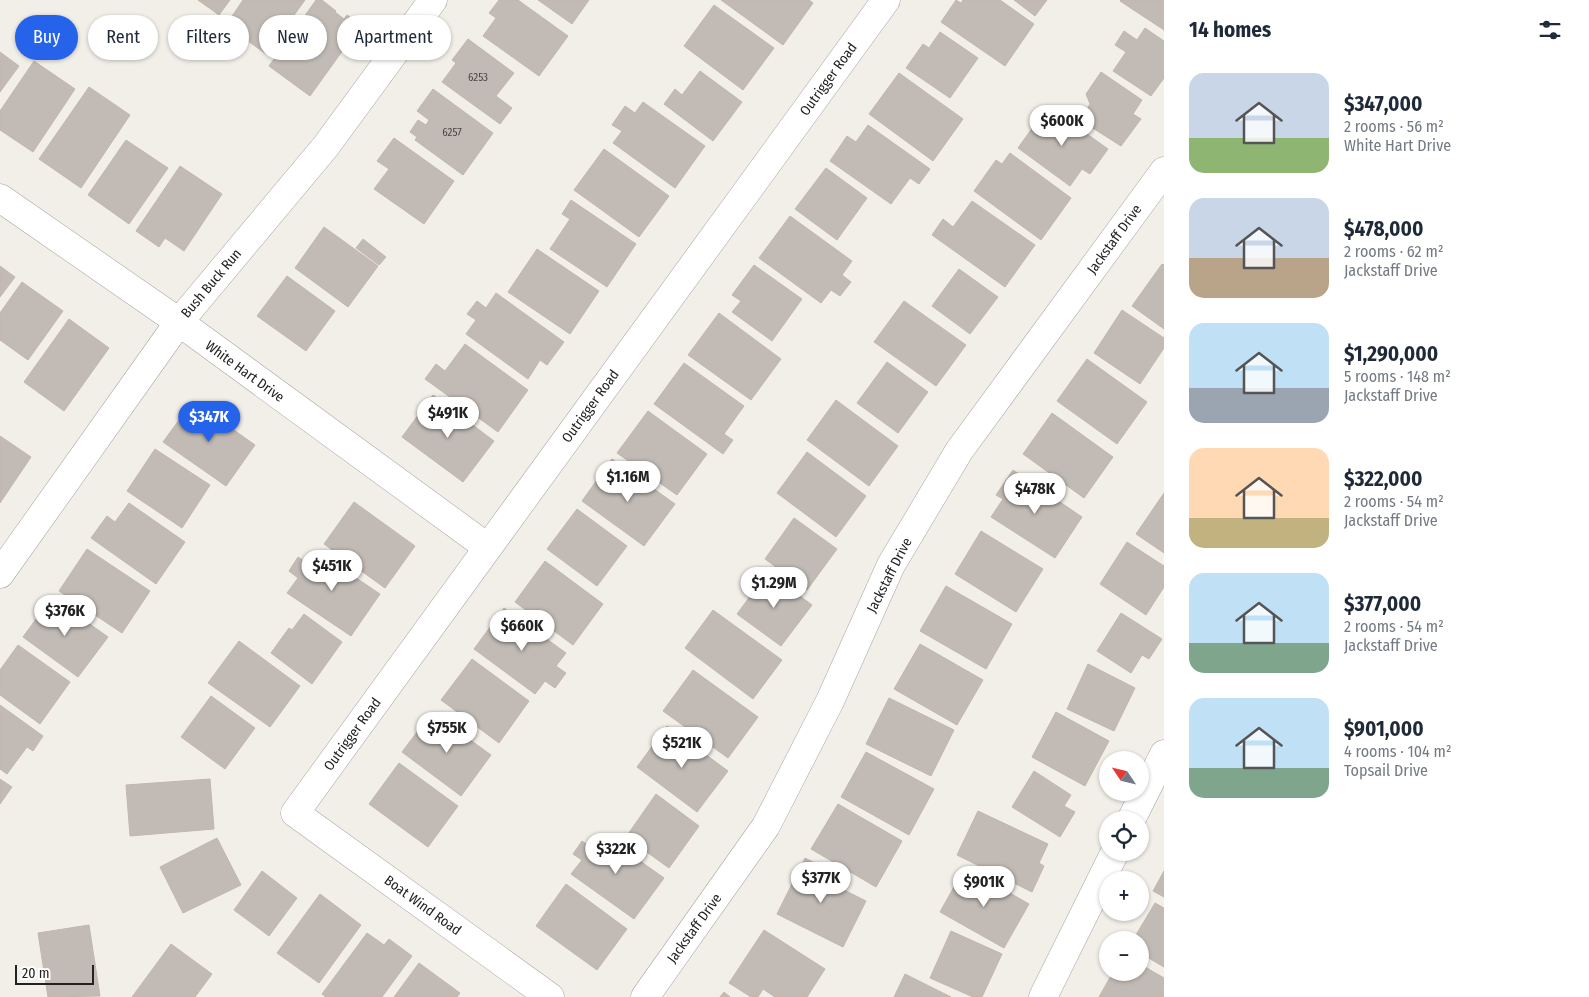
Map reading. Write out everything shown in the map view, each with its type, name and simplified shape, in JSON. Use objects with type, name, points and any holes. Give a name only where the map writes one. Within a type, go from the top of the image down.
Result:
[{"type":"street","name":"Outrigger Road","points":[[295,813],[886,0]]},
{"type":"street","name":"Bush Buck Run","points":[[0,574],[178,322],[326,146],[426,2]]},
{"type":"street","name":"Jackstaff Drive","points":[[645,997],[766,826],[830,701],[891,565],[959,451],[1164,171]]},
{"type":"street","name":"White Hart Drive","points":[[0,198],[178,322],[487,547]]},
{"type":"street","points":[[1136,811],[1164,754]]},
{"type":"street","name":"Boat Wind Road","points":[[295,813],[550,997]]},
{"type":"street","points":[[1043,997],[1111,861]]},
{"type":"building","points":[[198,0],[230,0],[219,15]]},
{"type":"building","points":[[243,0],[305,0],[294,15],[259,15],[259,49],[249,42],[249,15],[233,15]]},
{"type":"building","points":[[316,0],[322,0],[339,15],[337,15],[337,58],[310,96],[269,66],[273,60],[327,60],[327,15],[305,15]]},
{"type":"building","points":[[499,0],[518,0],[568,36],[539,76],[483,36],[496,18],[489,13]]},
{"type":"building","points":[[538,0],[589,0],[572,24]]},
{"type":"building","points":[[721,0],[809,0],[813,3],[783,45]]},
{"type":"building","points":[[956,0],[961,3],[963,0],[1000,0],[1034,24],[1005,66],[941,22]]},
{"type":"building","points":[[1014,0],[1047,0],[1035,16]]},
{"type":"building","points":[[1164,0],[1164,30],[1120,1]]},
{"type":"building","points":[[714,5],[774,48],[743,90],[684,46]]},
{"type":"building","points":[[1145,28],[1164,41],[1164,78],[1151,96],[1113,71],[1126,52],[1115,45],[1124,31],[1137,40]]},
{"type":"building","points":[[940,32],[978,58],[950,98],[906,68],[923,44],[929,48]]},
{"type":"building","points":[[468,39],[514,73],[496,96],[512,108],[500,124],[442,82],[456,63],[452,60]]},
{"type":"building","points":[[0,52],[19,66],[0,92]]},
{"type":"building","points":[[34,61],[75,89],[33,152],[0,130],[0,111]]},
{"type":"building","points":[[700,71],[742,102],[713,141],[664,104],[675,89],[682,95]]},
{"type":"building","points":[[1101,72],[1142,100],[1133,114],[1141,119],[1121,146],[1080,120],[1090,104],[1086,94]]},
{"type":"building","points":[[899,73],[963,119],[933,161],[869,114]]},
{"type":"building","points":[[89,87],[130,115],[81,188],[39,159]]},
{"type":"building","points":[[433,89],[493,133],[463,175],[415,140],[417,137],[410,132],[418,120],[426,125],[429,120],[417,111]]},
{"type":"building","points":[[643,102],[705,146],[675,188],[613,143],[622,131],[612,125],[625,106],[635,113]]},
{"type":"building","points":[[1048,106],[1108,149],[1090,174],[1082,169],[1070,186],[1018,148]]},
{"type":"building","points":[[868,125],[930,169],[919,184],[910,178],[891,204],[830,161],[847,136],[856,142]]},
{"type":"building","points":[[394,138],[454,181],[424,224],[374,189],[389,169],[377,161]]},
{"type":"building","points":[[126,140],[168,168],[129,224],[88,195]]},
{"type":"building","points":[[604,149],[669,196],[639,237],[574,190]]},
{"type":"building","points":[[1010,153],[1071,198],[1041,240],[974,191],[996,160],[1002,164]]},
{"type":"building","points":[[180,166],[222,194],[184,251],[165,238],[159,247],[136,231]]},
{"type":"building","points":[[826,168],[867,198],[837,240],[795,209]]},
{"type":"building","points":[[571,200],[636,244],[607,287],[550,249],[570,219],[562,214]]},
{"type":"building","points":[[972,201],[1035,245],[1005,287],[932,235],[943,219],[953,227]]},
{"type":"building","points":[[790,216],[852,261],[842,275],[851,282],[840,296],[831,290],[821,303],[759,258]]},
{"type":"building","points":[[324,227],[378,266],[348,307],[295,268]]},
{"type":"building","points":[[363,239],[386,257],[379,265],[356,248]]},
{"type":"building","points":[[537,249],[599,291],[570,334],[508,292]]},
{"type":"building","points":[[1162,264],[1164,265],[1164,329],[1132,306]]},
{"type":"building","points":[[754,265],[802,299],[772,341],[732,312],[741,301],[732,295]]},
{"type":"building","points":[[0,266],[15,277],[0,297]]},
{"type":"building","points":[[959,269],[998,297],[970,334],[932,306]]},
{"type":"building","points":[[287,276],[335,311],[306,351],[257,316]]},
{"type":"building","points":[[22,282],[63,311],[28,360],[0,340],[0,313]]},
{"type":"building","points":[[496,293],[564,342],[547,365],[540,360],[528,379],[466,334],[476,320],[467,314],[477,301],[486,308]]},
{"type":"building","points":[[904,301],[966,345],[936,386],[874,342]]},
{"type":"building","points":[[1122,310],[1164,338],[1164,348],[1140,384],[1094,353]]},
{"type":"building","points":[[719,313],[781,359],[751,400],[688,355]]},
{"type":"building","points":[[69,319],[109,348],[64,411],[24,382]]},
{"type":"building","points":[[465,344],[528,390],[498,432],[425,379],[436,364],[445,371]]},
{"type":"building","points":[[1087,359],[1147,402],[1117,444],[1057,401]]},
{"type":"building","points":[[887,362],[928,392],[898,433],[857,403]]},
{"type":"building","points":[[684,363],[744,406],[724,434],[733,440],[723,454],[654,404]]},
{"type":"building","points":[[433,395],[494,441],[463,482],[402,437]]},
{"type":"building","points":[[836,400],[898,446],[869,486],[807,440]]},
{"type":"building","points":[[193,401],[255,445],[226,486],[163,442]]},
{"type":"building","points":[[648,411],[707,454],[677,495],[617,453]]},
{"type":"building","points":[[1052,413],[1113,457],[1084,498],[1023,454]]},
{"type":"building","points":[[0,436],[31,457],[0,503]]},
{"type":"building","points":[[155,449],[210,485],[182,528],[127,491]]},
{"type":"building","points":[[807,452],[866,496],[836,537],[777,493]]},
{"type":"building","points":[[612,459],[675,504],[644,546],[582,501]]},
{"type":"building","points":[[1013,470],[1082,517],[1055,558],[991,517],[1003,499],[996,495]]},
{"type":"building","points":[[1164,493],[1164,553],[1136,534]]},
{"type":"building","points":[[354,502],[415,546],[385,588],[324,544]]},
{"type":"building","points":[[129,503],[185,542],[156,584],[91,538],[107,516],[115,522]]},
{"type":"building","points":[[577,509],[627,546],[597,586],[547,549]]},
{"type":"building","points":[[794,518],[837,549],[807,590],[765,559]]},
{"type":"building","points":[[981,531],[1043,569],[1016,612],[955,574]]},
{"type":"building","points":[[1127,542],[1164,566],[1164,587],[1146,615],[1100,584]]},
{"type":"building","points":[[87,549],[150,591],[122,633],[59,591]]},
{"type":"building","points":[[316,551],[380,594],[351,636],[287,593],[298,578],[289,571],[298,557],[308,564]]},
{"type":"building","points":[[545,561],[603,604],[573,645],[515,602]]},
{"type":"building","points":[[768,572],[812,605],[781,646],[737,614]]},
{"type":"building","points":[[946,586],[1012,624],[986,669],[920,631]]},
{"type":"building","points":[[52,597],[108,637],[78,677],[23,637]]},
{"type":"building","points":[[504,608],[566,653],[556,666],[566,673],[555,688],[545,681],[535,694],[474,649]]},
{"type":"building","points":[[713,610],[782,660],[753,699],[685,648]]},
{"type":"building","points":[[1121,613],[1162,639],[1149,659],[1142,655],[1131,673],[1097,651]]},
{"type":"building","points":[[304,614],[342,642],[312,684],[271,653],[289,628],[292,630]]},
{"type":"building","points":[[239,641],[300,686],[270,727],[208,683]]},
{"type":"building","points":[[920,644],[983,680],[957,725],[894,689]]},
{"type":"building","points":[[18,645],[70,682],[40,724],[0,695],[0,670]]},
{"type":"building","points":[[472,659],[529,701],[499,743],[441,700]]},
{"type":"building","points":[[1088,664],[1135,688],[1114,731],[1067,709]]},
{"type":"building","points":[[693,670],[758,717],[728,758],[663,711]]},
{"type":"building","points":[[211,696],[255,728],[225,769],[181,737]]},
{"type":"building","points":[[889,698],[954,730],[931,776],[866,744]]},
{"type":"building","points":[[0,705],[43,736],[33,751],[27,747],[7,774],[0,769]]},
{"type":"building","points":[[432,712],[491,755],[461,796],[402,752]]},
{"type":"building","points":[[1056,712],[1109,741],[1104,751],[1099,751],[1099,760],[1085,786],[1032,757]]},
{"type":"building","points":[[667,726],[728,771],[697,812],[637,767]]},
{"type":"building","points":[[866,752],[934,789],[909,835],[841,797]]},
{"type":"building","points":[[399,763],[458,806],[428,847],[369,804]]},
{"type":"building","points":[[1034,771],[1071,795],[1064,806],[1075,812],[1060,837],[1012,807]]},
{"type":"building","points":[[0,779],[12,787],[0,804]]},
{"type":"building","points":[[210,779],[214,829],[130,836],[126,785]]},
{"type":"building","points":[[656,794],[699,826],[669,868],[626,837]]},
{"type":"building","points":[[838,804],[902,841],[876,887],[811,849]]},
{"type":"building","points":[[978,811],[1048,844],[1039,863],[1044,866],[1032,892],[957,855]]},
{"type":"building","points":[[602,834],[664,878],[634,919],[571,874],[582,860],[573,854],[582,841],[592,848]]},
{"type":"building","points":[[217,838],[241,885],[183,913],[160,867]]},
{"type":"building","points":[[805,858],[833,872],[828,882],[866,901],[843,947],[777,914]]},
{"type":"building","points":[[965,867],[1029,904],[1004,948],[940,912]]},
{"type":"building","points":[[262,871],[297,898],[269,936],[234,910]]},
{"type":"building","points":[[1164,871],[1164,897],[1153,891]]},
{"type":"building","points":[[566,884],[627,929],[597,970],[536,926]]},
{"type":"building","points":[[320,894],[361,925],[319,983],[277,953]]},
{"type":"building","points":[[1155,903],[1164,908],[1164,967],[1149,958],[1149,931],[1138,931],[1144,921],[1149,921],[1149,913]]},
{"type":"building","points":[[89,925],[100,996],[48,997],[38,933]]},
{"type":"building","points":[[764,930],[825,969],[807,997],[775,997],[763,989],[758,997],[751,997],[729,983]]},
{"type":"building","points":[[951,931],[1002,954],[982,997],[973,997],[930,978]]},
{"type":"building","points":[[367,933],[384,945],[389,939],[412,956],[382,997],[326,997],[322,994]]},
{"type":"building","points":[[171,944],[212,974],[195,997],[132,997]]},
{"type":"building","points":[[419,963],[460,993],[457,997],[394,997]]},
{"type":"building","points":[[1149,969],[1164,978],[1164,997],[1099,997],[1108,981],[1149,981]]},
{"type":"building","points":[[905,974],[951,997],[894,997]]},
{"type":"building","points":[[724,992],[730,997],[720,997]]}]
